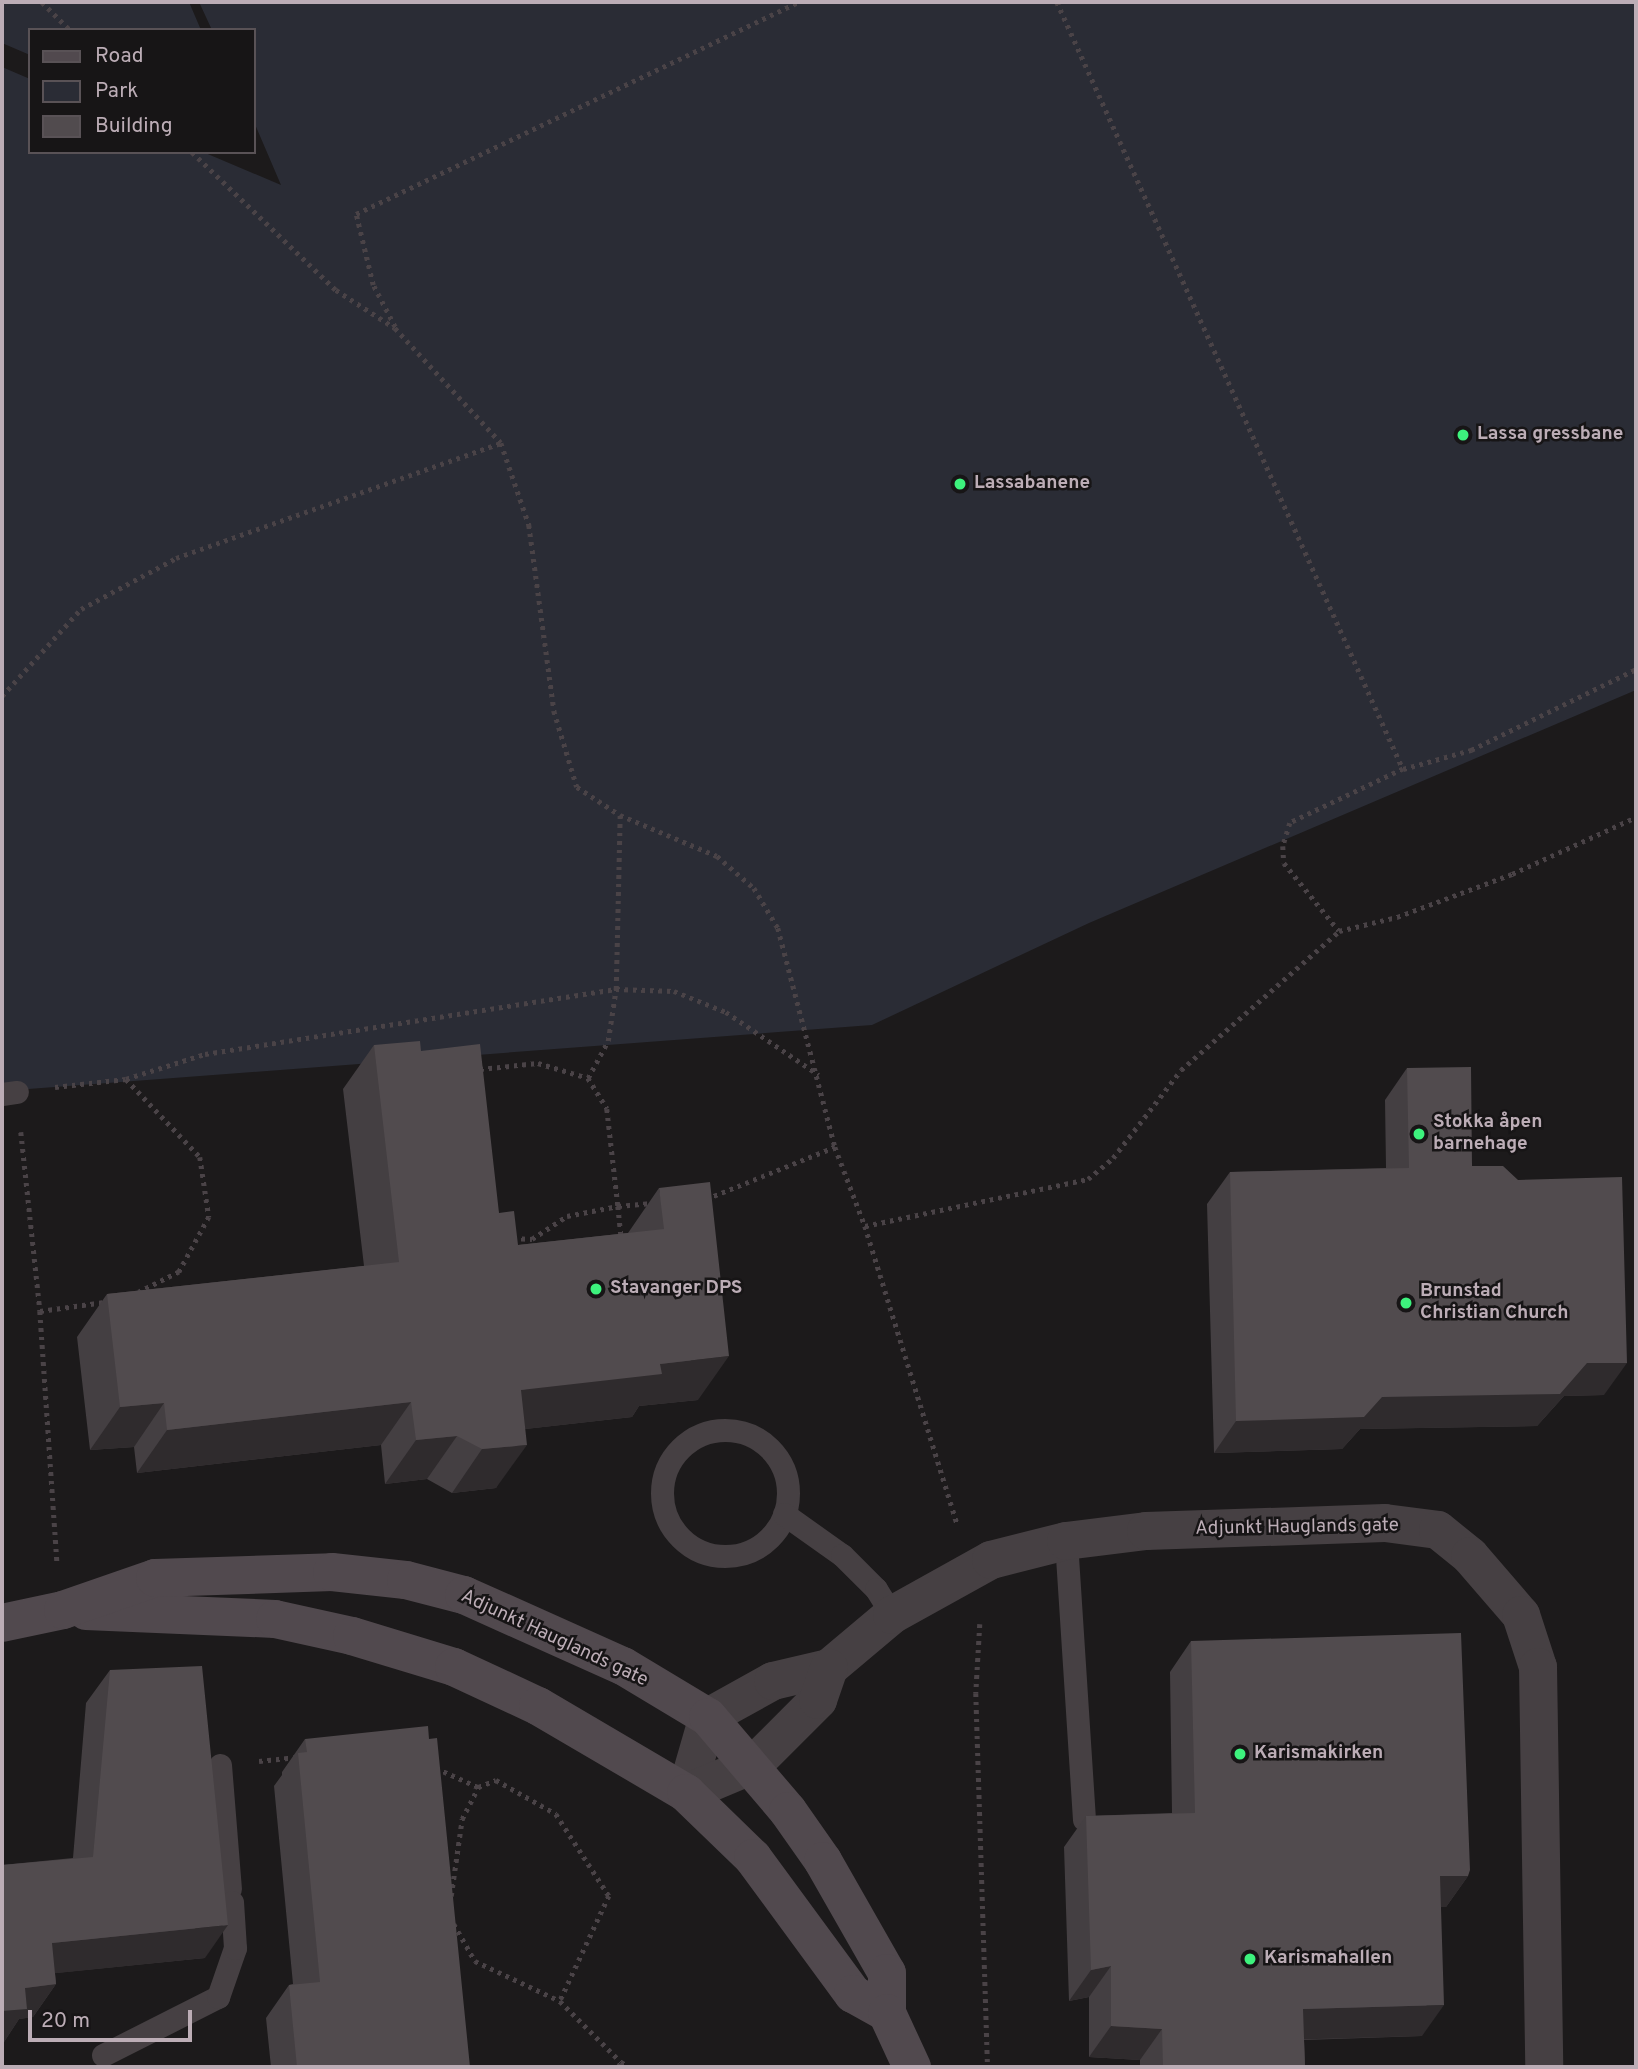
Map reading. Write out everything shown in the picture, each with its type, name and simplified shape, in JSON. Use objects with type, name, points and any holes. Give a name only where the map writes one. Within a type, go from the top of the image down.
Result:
[{"type":"main road","name":"Adjunkt Hauglands gate","points":[[2,1623],[63,1610],[155,1578],[272,1572],[406,1580],[464,1595],[623,1666],[708,1717],[753,1765],[823,1861],[887,1973],[887,2013],[853,1994],[753,1858],[686,1793],[538,1706],[454,1667],[352,1636],[275,1619],[63,1610]]},
{"type":"main road","points":[[887,2013],[912,2067]]},
{"type":"street","name":"Adjunkt Hauglands gate","points":[[708,1717],[773,1681],[829,1668],[892,1615],[991,1560],[1066,1541],[1146,1531],[1385,1523],[1438,1530],[1470,1556],[1521,1615],[1538,1667],[1544,2067]]},
{"type":"street","points":[[686,1793],[753,1765],[818,1700],[829,1668]]},
{"type":"street","points":[[686,1793],[708,1717]]},
{"type":"lane","points":[[732,1430],[754,1436],[771,1450],[784,1469],[788,1492],[784,1514],[760,1546],[721,1556],[702,1551],[684,1542],[670,1524],[662,1502],[663,1479],[672,1458],[688,1441],[709,1432],[732,1430]]},
{"type":"lane","points":[[784,1514],[842,1555],[876,1589],[892,1615]]},
{"type":"lane","points":[[1066,1541],[1084,1819]]},
{"type":"lane","points":[[103,2054],[218,1997],[235,1948],[220,1765]]},
{"type":"path","points":[[42,2],[68,28]]},
{"type":"path","points":[[395,328],[373,285],[356,215],[799,2]]},
{"type":"path","points":[[1057,2],[1403,769]]},
{"type":"path","points":[[194,154],[326,281],[395,328],[501,443],[529,525],[554,711],[577,786],[620,815],[717,856],[754,888],[778,928],[820,1076],[835,1147],[865,1226],[959,1528]]},
{"type":"path","points":[[2,696],[80,609],[176,558],[501,443]]},
{"type":"path","points":[[1339,931],[1284,863],[1283,846],[1290,822],[1403,769],[1471,750],[1636,669]]},
{"type":"path","points":[[588,1078],[608,1041],[616,989],[620,815]]},
{"type":"path","points":[[865,1226],[1088,1179],[1136,1132],[1181,1070],[1339,931],[1397,917],[1512,874],[1636,817]]},
{"type":"path","points":[[58,1573],[40,1311],[9,1093],[126,1079],[205,1055],[616,989],[674,991],[726,1013],[820,1076]]},
{"type":"path","points":[[473,1070],[538,1063],[588,1078],[607,1109],[621,1243]]},
{"type":"path","points":[[126,1079],[200,1157],[209,1217],[179,1272],[128,1297]]},
{"type":"path","points":[[700,1199],[714,1198],[835,1147]]},
{"type":"path","points":[[513,1238],[532,1239],[567,1216],[618,1206],[659,1203]]},
{"type":"path","points":[[40,1311],[116,1300]]},
{"type":"path","points":[[982,1620],[977,1630],[976,1693],[988,2067]]},
{"type":"path","points":[[220,1765],[298,1757]]},
{"type":"path","points":[[427,1764],[478,1787]]},
{"type":"path","points":[[450,1900],[462,1819],[478,1787],[496,1780],[556,1814],[609,1896],[560,2001]]},
{"type":"path","points":[[449,1914],[475,1961],[560,2001],[619,2065],[629,2067]]},
{"type":"green space","points":[[2,2],[189,2],[200,28],[28,28],[28,54],[2,43]]},
{"type":"green space","name":"Lassabanene","points":[[199,2],[1636,2],[1636,690],[1089,923],[872,1025],[2,1091],[2,67],[28,78],[28,154],[208,154],[281,185],[256,127],[256,28],[211,28]]},
{"type":"building","name":"Stavanger DPS","points":[[420,1041],[421,1051],[480,1044],[499,1213],[514,1211],[518,1245],[664,1229],[659,1188],[710,1182],[729,1356],[660,1364],[662,1374],[521,1390],[527,1445],[482,1449],[457,1436],[416,1440],[411,1402],[167,1430],[164,1403],[120,1407],[107,1294],[399,1262],[374,1045]]},
{"type":"building","name":"Brunstad Christian Church","points":[[1471,1067],[1472,1166],[1503,1166],[1518,1180],[1622,1177],[1627,1363],[1587,1363],[1560,1394],[1382,1397],[1364,1417],[1236,1421],[1230,1172],[1409,1168],[1407,1068]]},
{"type":"building","points":[[1461,1633],[1470,1870],[1468,1876],[1440,1876],[1444,2005],[1303,2009],[1305,2067],[1163,2067],[1162,2029],[1111,2026],[1111,1966],[1091,1970],[1086,1816],[1195,1813],[1191,1641]]},
{"type":"building","points":[[202,1666],[228,1925],[52,1943],[56,1984],[25,1988],[27,2009],[2,2011],[2,1865],[93,1857],[110,1670]]},
{"type":"building","points":[[428,1726],[429,1739],[437,1738],[470,2067],[297,2067],[289,1985],[320,1982],[298,1753],[307,1752],[305,1739]]},
{"type":"place","name":"Lassa gressbane","points":[[1463,435]]},
{"type":"place","name":"Lassabanene","points":[[960,484]]},
{"type":"place","name":"Stokka åpen barnehage","points":[[1419,1134]]},
{"type":"place","name":"Stavanger DPS","points":[[596,1289]]},
{"type":"place","name":"Brunstad Christian Church","points":[[1406,1303]]},
{"type":"place","name":"Karismakirken","points":[[1240,1754]]},
{"type":"place","name":"Karismahallen","points":[[1250,1959]]}]
